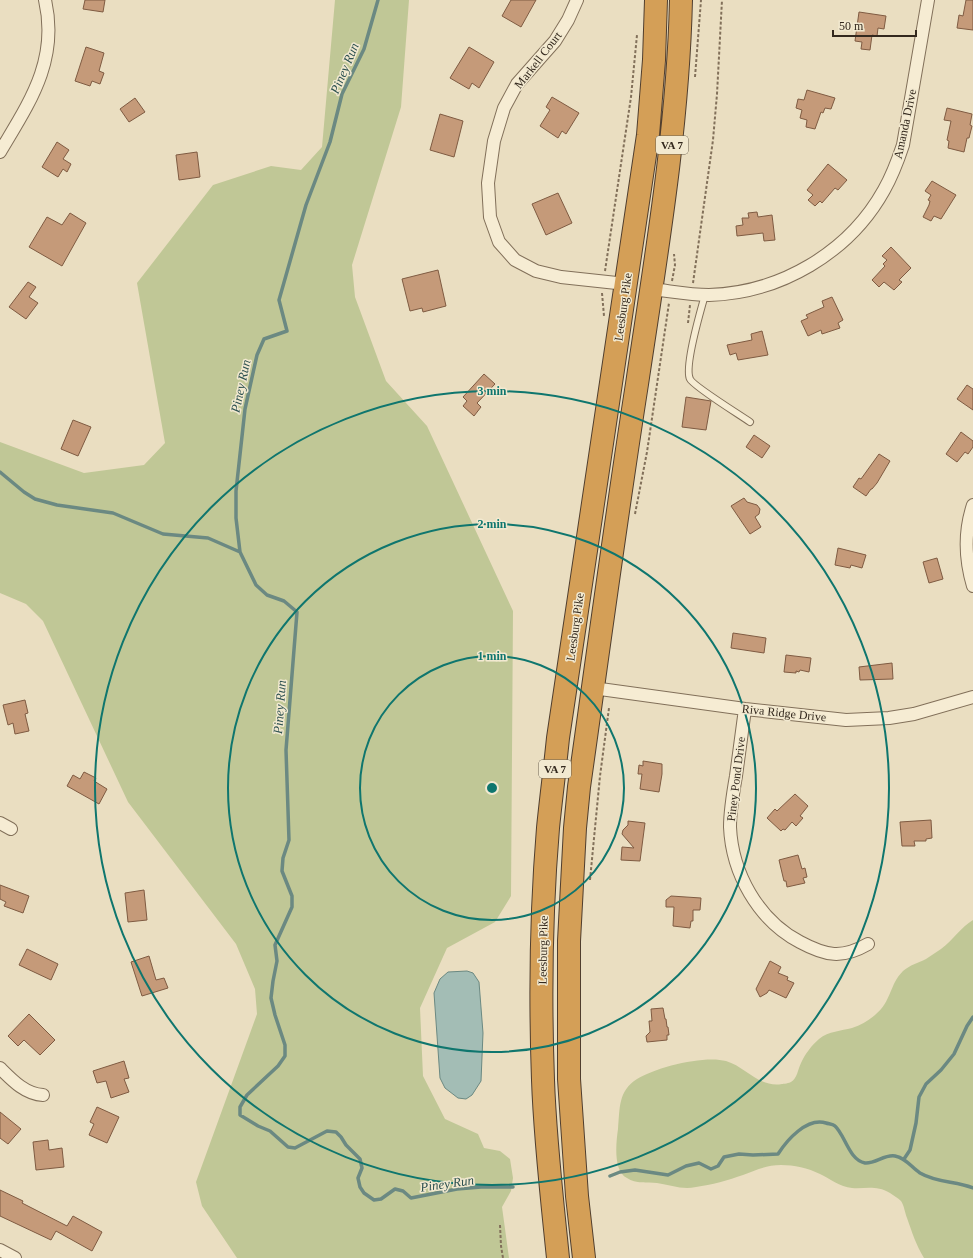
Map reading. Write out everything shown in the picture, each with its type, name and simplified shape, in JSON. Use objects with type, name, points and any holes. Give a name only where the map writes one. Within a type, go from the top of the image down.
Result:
[{"type":"highway","name":"Leesburg Pike","points":[[558,1258],[547,1148],[543,1080],[543,918],[548,829],[558,738],[648,136],[654,60],[656,0]]},
{"type":"highway","name":"Leesburg Pike","points":[[584,1258],[577,1196],[569,1079],[568,941],[575,828],[593,688],[665,196],[675,113],[681,0]]},
{"type":"highway","points":[[648,136],[652,181],[640,264],[642,279],[646,286],[651,289]]},
{"type":"street","points":[[0,152],[32,97],[44,65],[48,24],[45,0]]},
{"type":"street","name":"Markell Court","points":[[577,0],[568,20],[555,41],[517,84],[504,108],[494,141],[488,183],[490,217],[499,242],[515,260],[536,271],[561,277],[626,284]]},
{"type":"street","name":"Amanda Drive","points":[[651,289],[692,294],[731,293],[780,281],[821,259],[839,245],[856,228],[884,190],[895,168],[903,145],[928,0]]},
{"type":"street","points":[[973,505],[969,516],[966,536],[966,554],[973,586]]},
{"type":"street","name":"Riva Ridge Drive","points":[[593,688],[746,709],[846,720],[889,718],[914,714],[973,697]]},
{"type":"street","name":"Piney Pond Drive","points":[[746,709],[731,808],[730,827],[732,847],[737,866],[745,884],[754,901],[766,916],[795,940],[813,950],[824,953],[841,954],[857,950],[868,944]]},
{"type":"street","points":[[0,1068],[24,1089],[35,1094],[43,1094]]},
{"type":"street","points":[[0,1250],[16,1258]]},
{"type":"lane","points":[[705,294],[694,338],[688,371],[690,379],[698,387],[750,422]]},
{"type":"path","points":[[692,294],[713,140],[718,86],[722,0]]},
{"type":"path","points":[[603,282],[631,96],[638,28]]},
{"type":"path","points":[[590,881],[600,776],[609,708]]},
{"type":"path","points":[[500,1225],[503,1258]]},
{"type":"green space","points":[[335,0],[409,0],[401,107],[352,265],[355,297],[386,381],[427,426],[513,611],[511,896],[495,922],[447,948],[420,1008],[423,1076],[445,1119],[478,1134],[484,1148],[500,1151],[510,1159],[513,1178],[511,1191],[502,1207],[509,1258],[237,1258],[202,1206],[196,1182],[257,1014],[255,989],[236,944],[128,802],[43,621],[26,604],[0,593],[0,442],[84,473],[144,465],[165,443],[137,283],[213,185],[271,166],[301,170],[322,147]]},
{"type":"green space","points":[[973,920],[973,1258],[924,1258],[914,1238],[903,1205],[897,1198],[880,1189],[852,1188],[843,1186],[811,1170],[801,1167],[776,1165],[720,1182],[691,1188],[681,1188],[657,1183],[630,1180],[619,1169],[616,1156],[621,1101],[626,1089],[637,1079],[668,1066],[694,1061],[717,1060],[726,1061],[733,1064],[766,1083],[784,1084],[793,1081],[807,1053],[819,1039],[831,1033],[855,1027],[872,1017],[881,1010],[888,999],[898,976],[903,971],[941,949]]},
{"type":"water","points":[[467,971],[473,973],[479,982],[483,1033],[481,1081],[472,1095],[466,1099],[458,1098],[445,1088],[440,1078],[434,993],[440,979],[448,972]]},
{"type":"building","points":[[85,0],[105,0],[103,12],[83,9]]},
{"type":"building","points":[[511,0],[536,0],[521,27],[502,16]]},
{"type":"building","points":[[966,0],[973,0],[973,30],[957,28],[959,15],[963,16]]},
{"type":"building","points":[[859,12],[886,16],[884,29],[878,28],[877,36],[872,35],[870,50],[861,49],[862,42],[855,41]]},
{"type":"building","points":[[86,47],[104,53],[99,71],[104,73],[100,84],[92,81],[90,86],[75,81]]},
{"type":"building","points":[[469,47],[494,62],[479,88],[472,83],[469,89],[450,78]]},
{"type":"building","points":[[807,90],[835,98],[831,109],[825,108],[823,113],[821,112],[815,129],[806,127],[807,120],[800,118],[802,110],[796,108],[798,99],[804,100]]},
{"type":"building","points":[[552,97],[579,113],[566,134],[562,131],[558,138],[540,126],[550,110],[546,107]]},
{"type":"building","points":[[135,98],[145,112],[129,122],[120,109]]},
{"type":"building","points":[[947,108],[972,114],[970,125],[972,126],[969,138],[967,138],[964,152],[948,148],[949,141],[947,140],[951,121],[944,120]]},
{"type":"building","points":[[440,114],[463,121],[454,157],[430,150]]},
{"type":"building","points":[[57,142],[69,150],[63,159],[71,164],[67,172],[63,169],[58,177],[42,167]]},
{"type":"building","points":[[197,152],[200,177],[179,180],[176,155]]},
{"type":"building","points":[[828,164],[847,180],[838,190],[835,188],[822,203],[820,201],[815,206],[808,200],[813,195],[807,190]]},
{"type":"building","points":[[932,181],[956,195],[941,219],[934,216],[931,221],[923,217],[929,205],[930,201],[928,200],[931,195],[925,191]]},
{"type":"building","points":[[558,193],[572,223],[546,235],[532,204]]},
{"type":"building","points":[[757,212],[758,217],[772,215],[775,240],[764,241],[763,233],[737,236],[736,226],[743,225],[742,218],[749,218],[748,213]]},
{"type":"building","points":[[70,213],[86,223],[62,266],[29,247],[47,217],[62,225]]},
{"type":"building","points":[[891,247],[911,268],[899,280],[902,282],[894,290],[884,282],[879,287],[872,280],[885,266],[883,264],[887,260],[882,256]]},
{"type":"building","points":[[438,270],[446,306],[423,312],[422,308],[410,311],[402,279]]},
{"type":"building","points":[[28,282],[36,287],[29,297],[38,303],[26,319],[9,307]]},
{"type":"building","points":[[832,297],[843,320],[838,323],[840,328],[822,334],[821,330],[808,336],[801,321],[808,318],[806,315],[824,307],[822,301]]},
{"type":"building","points":[[762,331],[768,355],[738,360],[736,353],[730,355],[727,345],[752,340],[751,334]]},
{"type":"building","points":[[484,374],[495,384],[477,403],[481,407],[474,416],[463,406],[467,401],[463,397]]},
{"type":"building","points":[[967,385],[973,389],[973,410],[957,399]]},
{"type":"building","points":[[686,397],[711,401],[706,430],[682,427]]},
{"type":"building","points":[[73,420],[91,427],[78,456],[61,449]]},
{"type":"building","points":[[961,432],[973,441],[973,447],[968,454],[965,452],[957,462],[946,454]]},
{"type":"building","points":[[754,435],[770,446],[762,458],[746,447]]},
{"type":"building","points":[[879,454],[890,461],[877,483],[866,496],[853,487],[859,478],[861,479]]},
{"type":"building","points":[[744,498],[747,502],[757,505],[760,509],[759,514],[755,517],[761,527],[750,534],[731,506]]},
{"type":"building","points":[[838,548],[866,555],[862,568],[851,565],[850,568],[835,565]]},
{"type":"building","points":[[937,558],[943,579],[929,583],[923,562]]},
{"type":"building","points":[[733,633],[766,638],[764,653],[731,648]]},
{"type":"building","points":[[786,655],[811,658],[809,672],[800,670],[799,672],[796,671],[796,673],[784,672]]},
{"type":"building","points":[[892,663],[893,679],[860,680],[859,667]]},
{"type":"building","points":[[25,700],[28,713],[25,714],[29,731],[15,734],[13,723],[8,725],[3,705]]},
{"type":"building","points":[[643,761],[662,764],[659,792],[640,789],[642,774],[638,774],[639,765],[643,766]]},
{"type":"building","points":[[84,772],[96,778],[94,781],[107,789],[99,804],[67,786],[73,775],[80,779]]},
{"type":"building","points":[[795,794],[808,806],[800,816],[803,818],[796,826],[792,822],[785,830],[783,829],[781,831],[767,818],[775,809],[777,811]]},
{"type":"building","points":[[931,820],[932,838],[926,839],[926,841],[914,841],[915,846],[902,846],[900,822]]},
{"type":"building","points":[[628,821],[645,823],[640,861],[621,860],[622,847],[634,848],[622,834],[623,830],[628,825]]},
{"type":"building","points":[[798,855],[802,869],[805,868],[807,877],[803,878],[805,883],[787,887],[779,860]]},
{"type":"building","points":[[0,885],[29,896],[23,913],[4,906],[6,902],[0,899]]},
{"type":"building","points":[[144,890],[147,920],[128,922],[125,893]]},
{"type":"building","points":[[671,896],[701,898],[700,910],[693,910],[693,921],[691,921],[690,928],[673,926],[674,907],[666,907],[666,900]]},
{"type":"building","points":[[27,949],[58,964],[51,980],[19,965]]},
{"type":"building","points":[[149,956],[156,980],[164,978],[168,988],[142,996],[131,962]]},
{"type":"building","points":[[770,961],[781,967],[778,973],[788,977],[787,980],[794,983],[786,998],[769,990],[760,997],[756,989]]},
{"type":"building","points":[[663,1008],[669,1035],[667,1035],[667,1040],[647,1042],[646,1036],[650,1032],[649,1021],[652,1021],[651,1009]]},
{"type":"building","points":[[29,1014],[55,1040],[40,1055],[24,1040],[18,1046],[8,1036]]},
{"type":"building","points":[[124,1061],[129,1078],[124,1079],[129,1092],[111,1098],[106,1081],[97,1083],[93,1071]]},
{"type":"building","points":[[97,1107],[119,1117],[107,1143],[89,1135],[94,1124],[90,1122]]},
{"type":"building","points":[[0,1112],[21,1129],[8,1144],[0,1138]]},
{"type":"building","points":[[48,1140],[49,1150],[62,1148],[64,1167],[36,1170],[33,1142]]},
{"type":"building","points":[[0,1190],[67,1226],[73,1216],[102,1232],[92,1251],[56,1231],[51,1240],[0,1216]]},
{"type":"waterway","name":"Piney Run","points":[[378,0],[364,49],[342,94],[330,142],[306,205],[279,300],[287,331],[264,339],[257,355],[245,409],[236,491],[236,518],[240,552],[256,585],[267,595],[284,601],[297,612],[286,750],[289,840],[283,858],[282,871],[292,896],[292,907],[275,945],[277,961],[271,998],[285,1045],[285,1056],[278,1066],[247,1095],[240,1107],[240,1115],[258,1126],[270,1131],[288,1147],[295,1148],[327,1131],[336,1132],[360,1159],[362,1168],[358,1178],[360,1187],[364,1193],[374,1200],[381,1199],[395,1189],[403,1191],[411,1198],[457,1189],[513,1187]]},
{"type":"waterway","points":[[0,472],[35,499],[57,505],[113,513],[163,534],[208,538],[240,552]]},
{"type":"waterway","points":[[904,1159],[910,1150],[916,1123],[919,1097],[926,1084],[941,1070],[954,1054],[967,1026],[973,1017]]},
{"type":"waterway","name":"Piney Run","points":[[610,1176],[620,1172],[635,1170],[668,1175],[686,1166],[699,1163],[711,1169],[718,1166],[724,1157],[739,1154],[778,1154],[792,1136],[798,1131],[805,1126],[819,1122],[835,1126],[839,1130],[851,1152],[860,1161],[869,1163],[888,1156],[895,1156],[908,1163],[920,1173],[933,1179],[973,1188]]}]
